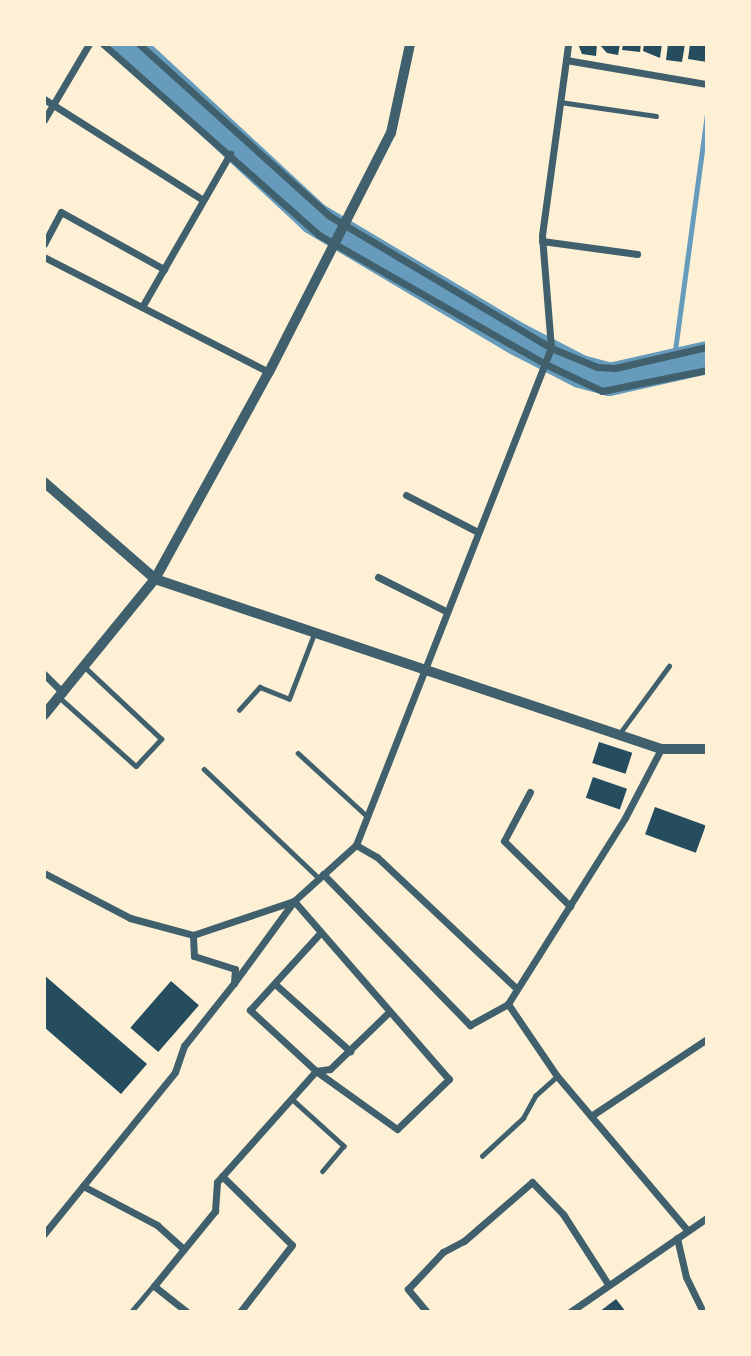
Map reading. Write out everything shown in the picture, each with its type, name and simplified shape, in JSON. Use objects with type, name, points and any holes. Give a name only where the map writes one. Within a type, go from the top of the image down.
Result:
[{"type":"street","points":[[44,120],[89,44]]},
{"type":"street","points":[[103,44],[336,242],[548,356],[597,367],[615,368],[707,347]]},
{"type":"street","points":[[139,44],[328,215],[602,391],[707,370]]},
{"type":"street","points":[[44,1234],[175,1073],[184,1046],[294,901],[356,845],[548,356],[542,241],[568,44]]},
{"type":"street","points":[[44,715],[155,579],[269,372],[391,133],[407,45]]},
{"type":"street","points":[[566,60],[707,84]]},
{"type":"street","points":[[44,99],[204,200]]},
{"type":"street","points":[[142,307],[230,153]]},
{"type":"street","points":[[44,244],[61,212],[164,269]]},
{"type":"street","points":[[542,241],[637,254]]},
{"type":"street","points":[[44,257],[269,372]]},
{"type":"street","points":[[44,482],[155,579],[661,749],[707,749]]},
{"type":"street","points":[[406,495],[478,532]]},
{"type":"street","points":[[378,577],[446,611]]},
{"type":"street","points":[[44,674],[61,695]]},
{"type":"street","points":[[321,876],[470,1025],[508,1004],[625,818],[661,749]]},
{"type":"street","points":[[530,792],[504,841],[570,906]]},
{"type":"street","points":[[356,845],[377,857],[517,989]]},
{"type":"street","points":[[44,873],[130,918],[193,935],[294,901]]},
{"type":"street","points":[[294,901],[321,932],[389,1012],[449,1079],[397,1129],[316,1071],[250,1010],[321,932]]},
{"type":"street","points":[[193,935],[194,956],[235,970],[234,983]]},
{"type":"street","points":[[275,984],[350,1051]]},
{"type":"street","points":[[508,1004],[557,1076],[687,1230]]},
{"type":"street","points":[[187,1312],[154,1286],[215,1211],[216,1182],[316,1071],[330,1069],[389,1012]]},
{"type":"street","points":[[591,1116],[707,1039]]},
{"type":"street","points":[[222,1176],[292,1245],[240,1312]]},
{"type":"street","points":[[427,1312],[408,1289],[443,1252],[464,1241],[532,1182],[564,1214],[608,1284]]},
{"type":"street","points":[[83,1186],[156,1225],[184,1249]]},
{"type":"street","points":[[570,1312],[707,1218]]},
{"type":"street","points":[[677,1238],[686,1277],[702,1312]]},
{"type":"lane","points":[[560,102],[656,116]]},
{"type":"lane","points":[[239,710],[260,687],[289,699],[315,632]]},
{"type":"lane","points":[[618,735],[669,666]]},
{"type":"lane","points":[[61,695],[136,766],[161,739],[85,668]]},
{"type":"lane","points":[[298,753],[367,816]]},
{"type":"lane","points":[[204,769],[321,876]]},
{"type":"lane","points":[[482,1156],[523,1118],[535,1096],[557,1076]]},
{"type":"lane","points":[[292,1098],[344,1146],[323,1171]]},
{"type":"lane","points":[[131,1312],[154,1286]]},
{"type":"building","points":[[578,44],[597,44],[596,56],[582,54]]},
{"type":"building","points":[[599,44],[620,44],[618,55],[607,53]]},
{"type":"building","points":[[623,44],[641,44],[640,52],[622,50]]},
{"type":"building","points":[[644,44],[662,44],[660,58],[643,51]]},
{"type":"building","points":[[668,44],[685,44],[682,62],[666,60]]},
{"type":"building","points":[[690,44],[707,44],[707,62],[688,59]]},
{"type":"building","points":[[599,742],[632,753],[625,774],[592,763]]},
{"type":"building","points":[[593,777],[627,789],[620,810],[586,798]]},
{"type":"building","points":[[655,807],[706,825],[696,853],[645,834]]},
{"type":"building","points":[[44,975],[147,1064],[121,1094],[44,1027]]},
{"type":"building","points":[[171,981],[199,1005],[158,1052],[130,1028]]},
{"type":"building","points":[[616,1299],[626,1312],[599,1312]]},
{"type":"waterway","points":[[127,44],[314,218],[518,339],[580,371],[609,379],[707,357]]},
{"type":"waterway","points":[[673,365],[707,112]]}]
